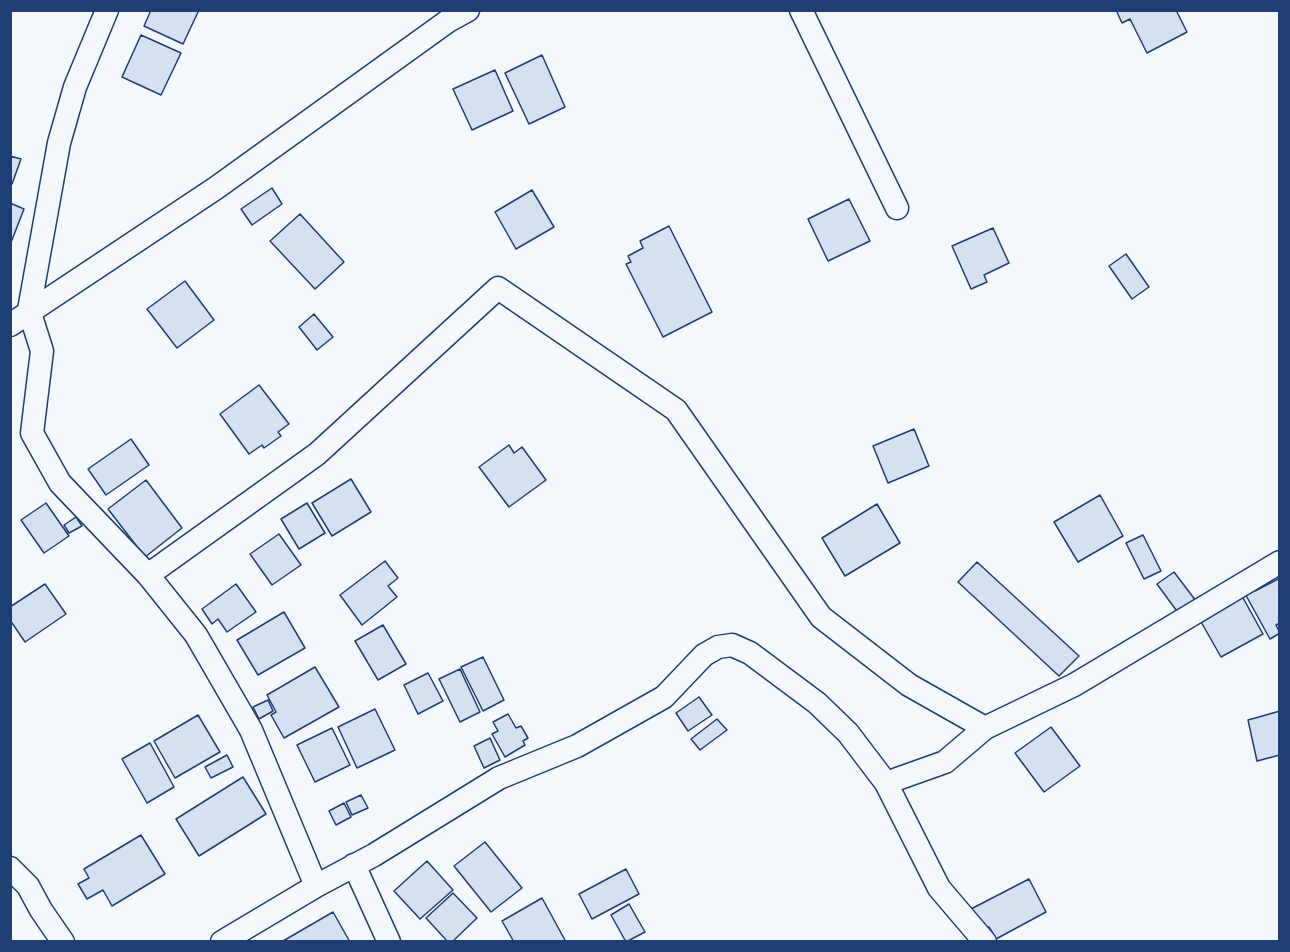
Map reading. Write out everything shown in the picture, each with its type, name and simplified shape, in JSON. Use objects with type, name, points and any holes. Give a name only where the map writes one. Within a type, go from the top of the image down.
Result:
[{"type":"street","points":[[107,10],[75,87],[59,143],[30,310],[42,351],[32,433],[60,483],[148,575],[196,635],[251,730],[316,885]]},
{"type":"street","points":[[10,325],[216,188],[448,21],[468,10]]},
{"type":"street","points":[[801,10],[897,208]]},
{"type":"street","points":[[148,575],[317,454],[498,288],[676,410],[820,617],[909,685],[985,728]]},
{"type":"street","points":[[886,783],[945,762],[985,728],[1074,685],[1280,562]]},
{"type":"street","points":[[222,942],[499,778],[577,746],[664,697],[704,655],[718,647],[732,645],[750,653],[817,703],[848,733],[886,783],[939,888],[985,942]]},
{"type":"street","points":[[354,865],[389,942]]},
{"type":"street","points":[[10,868],[28,886],[40,910],[63,942]]},
{"type":"building","points":[[151,10],[199,10],[183,44],[144,26]]},
{"type":"building","points":[[1116,10],[1176,10],[1187,32],[1147,53],[1130,19],[1122,23]]},
{"type":"building","points":[[141,35],[181,53],[161,95],[122,77]]},
{"type":"building","points":[[542,55],[565,107],[529,124],[505,73]]},
{"type":"building","points":[[495,70],[513,111],[472,130],[453,89]]},
{"type":"building","points":[[10,156],[21,159],[12,184],[10,183]]},
{"type":"building","points":[[272,188],[282,204],[252,225],[241,209]]},
{"type":"building","points":[[532,190],[554,227],[516,249],[495,212]]},
{"type":"building","points":[[849,199],[870,241],[828,261],[808,219]]},
{"type":"building","points":[[10,203],[24,209],[10,245]]},
{"type":"building","points":[[300,214],[344,262],[315,289],[270,241]]},
{"type":"building","points":[[669,226],[712,312],[663,337],[626,264],[631,262],[628,256],[643,248],[640,241]]},
{"type":"building","points":[[993,228],[1009,263],[984,275],[987,282],[971,289],[952,246]]},
{"type":"building","points":[[1126,254],[1149,287],[1132,299],[1109,266]]},
{"type":"building","points":[[185,281],[214,320],[177,348],[147,309]]},
{"type":"building","points":[[314,314],[333,337],[317,350],[299,327]]},
{"type":"building","points":[[259,385],[289,424],[278,432],[281,436],[264,448],[262,445],[249,454],[220,414]]},
{"type":"building","points":[[914,429],[929,466],[888,483],[873,446]]},
{"type":"building","points":[[131,439],[149,465],[106,495],[88,469]]},
{"type":"building","points":[[509,445],[514,453],[522,447],[546,480],[509,507],[479,467]]},
{"type":"building","points":[[351,479],[371,512],[332,536],[312,503]]},
{"type":"building","points":[[146,480],[182,528],[145,557],[108,509]]},
{"type":"building","points":[[1100,495],[1123,536],[1078,562],[1054,522]]},
{"type":"building","points":[[46,503],[69,536],[44,553],[21,520]]},
{"type":"building","points":[[307,503],[325,533],[299,549],[281,519]]},
{"type":"building","points":[[877,504],[900,543],[845,576],[822,538]]},
{"type":"building","points":[[76,517],[82,526],[69,533],[64,525]]},
{"type":"building","points":[[279,534],[301,565],[272,585],[250,554]]},
{"type":"building","points":[[1143,535],[1161,571],[1144,579],[1126,543]]},
{"type":"building","points":[[385,561],[398,578],[388,586],[397,597],[362,625],[340,595]]},
{"type":"building","points":[[977,562],[1079,656],[1059,676],[958,582]]},
{"type":"building","points":[[1174,572],[1196,601],[1179,614],[1157,584]]},
{"type":"building","points":[[1280,578],[1280,623],[1276,625],[1280,633],[1270,639],[1243,590],[1252,585],[1255,591]]},
{"type":"building","points":[[45,584],[66,614],[25,642],[10,620],[10,607]]},
{"type":"building","points":[[236,584],[256,612],[227,632],[218,619],[212,624],[202,609]]},
{"type":"building","points":[[1242,596],[1263,634],[1221,657],[1200,620]]},
{"type":"building","points":[[284,612],[305,648],[258,675],[237,640]]},
{"type":"building","points":[[383,625],[406,664],[378,680],[355,641]]},
{"type":"building","points":[[483,657],[504,700],[483,711],[461,667]]},
{"type":"building","points":[[315,667],[339,707],[284,738],[271,715],[276,712],[267,695]]},
{"type":"building","points":[[460,669],[480,712],[460,722],[439,679]]},
{"type":"building","points":[[428,673],[443,701],[418,714],[404,685]]},
{"type":"building","points":[[699,697],[712,715],[688,731],[676,713]]},
{"type":"building","points":[[268,700],[273,711],[259,719],[253,707]]},
{"type":"building","points":[[375,709],[395,750],[357,768],[338,727]]},
{"type":"building","points":[[1280,711],[1280,755],[1257,761],[1248,720]]},
{"type":"building","points":[[508,714],[516,728],[521,726],[528,738],[523,741],[525,745],[505,757],[492,734],[498,731],[493,722]]},
{"type":"building","points":[[198,715],[220,752],[175,778],[154,741]]},
{"type":"building","points":[[717,719],[727,730],[700,750],[691,739]]},
{"type":"building","points":[[1051,727],[1080,766],[1044,792],[1015,753]]},
{"type":"building","points":[[332,728],[350,765],[315,782],[297,745]]},
{"type":"building","points":[[490,738],[500,760],[484,768],[474,746]]},
{"type":"building","points":[[150,743],[174,787],[147,803],[122,759]]},
{"type":"building","points":[[227,755],[233,767],[211,778],[205,767]]},
{"type":"building","points":[[243,777],[266,814],[199,856],[176,819]]},
{"type":"building","points":[[361,795],[368,808],[352,815],[346,802]]},
{"type":"building","points":[[344,803],[351,817],[336,825],[329,811]]},
{"type":"building","points":[[141,835],[165,874],[112,906],[103,890],[87,899],[78,884],[89,878],[84,869]]},
{"type":"building","points":[[485,842],[522,888],[491,912],[454,866]]},
{"type":"building","points":[[427,861],[453,890],[420,919],[394,891]]},
{"type":"building","points":[[626,869],[639,894],[592,919],[579,894]]},
{"type":"building","points":[[1029,879],[1046,912],[996,939],[989,927],[983,931],[971,909]]},
{"type":"building","points":[[453,893],[477,918],[452,942],[448,942],[426,918]]},
{"type":"building","points":[[542,898],[566,942],[514,942],[502,921]]},
{"type":"building","points":[[629,904],[645,932],[626,942],[611,915]]},
{"type":"building","points":[[333,912],[350,942],[283,942],[283,941]]}]
